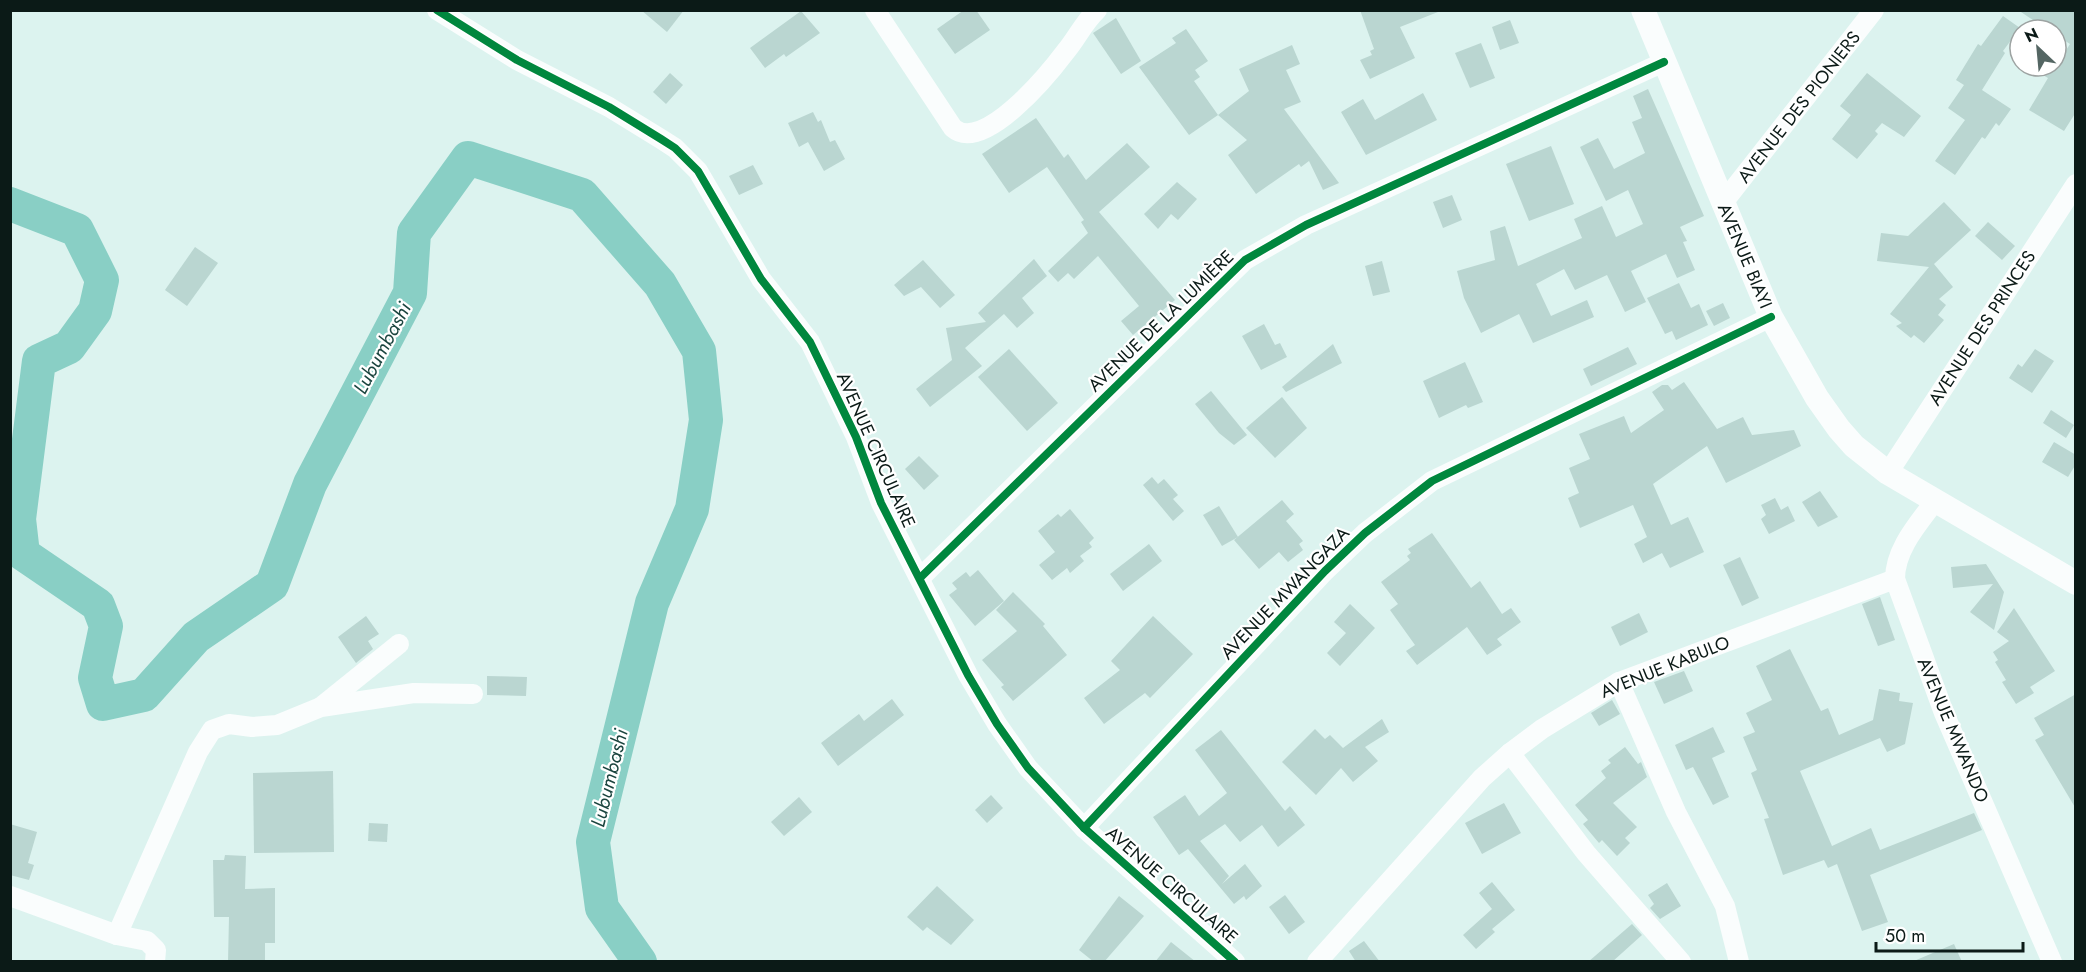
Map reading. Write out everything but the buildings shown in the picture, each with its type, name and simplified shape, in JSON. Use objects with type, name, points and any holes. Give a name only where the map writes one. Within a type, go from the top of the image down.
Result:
[{"type":"street","name":"AVENUE CIRCULAIRE","points":[[437,10],[517,60],[594,99],[661,139],[675,148],[698,171],[761,279],[810,342],[844,411],[881,503],[968,675],[997,724],[1028,768],[1084,828],[1235,962]]},
{"type":"street","points":[[875,10],[953,128],[960,135],[967,135],[991,126],[1027,96],[1053,68],[1097,10]]},
{"type":"street","name":"AVENUE BIAYI","points":[[1642,10],[1722,204],[1772,317],[1816,398],[1839,429],[1854,446],[1888,473],[2076,583]]},
{"type":"street","name":"AVENUE DES PIONIERS","points":[[1722,204],[1874,10]]},
{"type":"street","name":"AVENUE DE LA LUMIÈRE","points":[[920,578],[1245,260],[1306,225],[1664,62]]},
{"type":"street","name":"AVENUE DES PRINCES","points":[[1888,473],[2076,184]]},
{"type":"street","name":"AVENUE MWANGAZA","points":[[1084,828],[1325,571],[1365,533],[1431,481],[1772,317]]},
{"type":"street","points":[[1895,579],[1895,567],[1904,545],[1935,501]]},
{"type":"street","name":"AVENUE KABULO","points":[[1317,962],[1460,801],[1510,753],[1566,713],[1619,682],[1895,579]]},
{"type":"street","name":"AVENUE MWANDO","points":[[1895,579],[1944,713],[2052,962]]},
{"type":"street","points":[[321,707],[399,644]]},
{"type":"street","points":[[1619,682],[1676,812],[1725,906],[1739,962]]},
{"type":"street","points":[[117,935],[205,738],[221,726],[277,725],[321,707],[414,693],[473,694]]},
{"type":"street","points":[[1510,753],[1586,853],[1681,962]]},
{"type":"street","points":[[10,896],[117,935],[147,941],[154,954]]},
{"type":"waterway","name":"Lubumbashi","points":[[10,204],[77,230],[102,280],[95,311],[69,347],[39,361],[19,519],[23,554],[98,605],[106,626],[95,678],[103,704],[144,695],[196,637],[272,585],[310,484],[410,293],[414,233],[468,158],[582,195],[660,284],[699,351],[706,420],[692,509],[652,603],[593,842],[602,908],[640,962]]},
{"type":"cycle path","points":[[437,10],[517,60],[609,107],[661,139],[675,148],[698,171],[761,279],[810,342],[856,437],[881,503],[968,675],[997,724],[1028,768],[1084,828],[1235,962]]},
{"type":"cycle path","points":[[920,578],[1245,260],[1306,225],[1664,62]]},
{"type":"cycle path","points":[[1084,828],[1325,571],[1365,533],[1432,481],[1771,317]]}]
